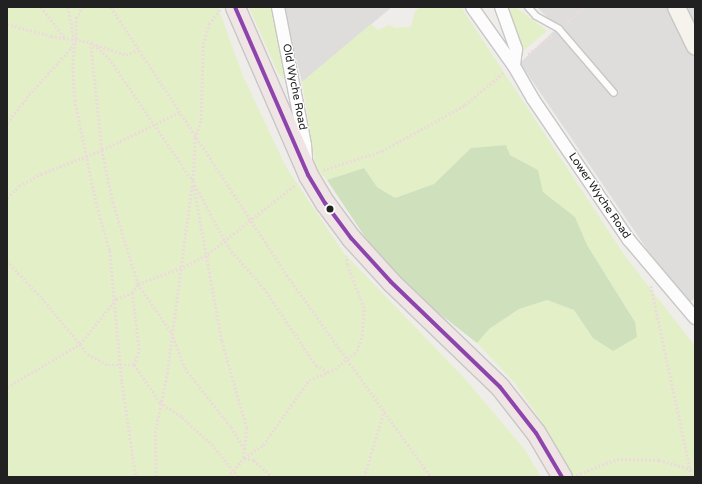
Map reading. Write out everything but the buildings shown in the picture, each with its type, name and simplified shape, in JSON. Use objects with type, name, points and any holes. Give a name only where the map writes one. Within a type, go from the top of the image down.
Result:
[{"type":"highway","points":[[235,7],[307,171],[325,203],[351,238],[391,282],[500,387],[536,433],[562,477]]},
{"type":"main road","points":[[676,7],[695,46]]},
{"type":"street","name":"Old Wyche Road","points":[[278,7],[305,145],[307,171]]},
{"type":"street","name":"Lower Wyche Road","points":[[472,7],[514,66],[646,263],[695,318]]},
{"type":"street","points":[[501,7],[516,49],[514,66]]},
{"type":"lane","points":[[528,7],[536,16],[559,29],[614,93]]},
{"type":"path","points":[[41,7],[65,38]]},
{"type":"path","points":[[7,123],[29,94],[71,48],[75,39],[68,7]]},
{"type":"path","points":[[83,7],[76,18],[73,63],[75,100],[79,127],[88,155],[97,206],[110,251],[116,299],[123,390],[136,477]]},
{"type":"path","points":[[111,7],[251,222],[346,360],[384,409],[431,477]]},
{"type":"path","points":[[156,477],[155,433],[167,374],[183,267],[193,181],[195,138],[201,120],[202,44],[209,24],[222,7]]},
{"type":"path","points":[[575,16],[584,7]]},
{"type":"path","points":[[7,24],[65,38],[86,41],[126,55],[138,50]]},
{"type":"path","points":[[7,387],[80,344],[116,299],[132,293],[138,284],[183,267],[208,254],[251,222],[307,171],[382,151],[465,105],[559,29]]},
{"type":"path","points":[[92,43],[109,58],[193,181],[226,241],[264,288],[316,365],[327,372]]},
{"type":"path","points":[[92,43],[102,150],[113,202],[138,284],[172,333],[185,368],[232,427],[246,451]]},
{"type":"path","points":[[7,198],[19,186],[41,174],[102,150],[155,126],[180,112]]},
{"type":"path","points":[[193,181],[208,254],[222,341],[247,428],[246,451],[244,458]]},
{"type":"path","points":[[228,477],[244,458],[263,445],[309,380],[327,372],[357,351],[362,336],[364,308],[347,265],[346,250],[351,238]]},
{"type":"path","points":[[7,261],[42,298],[88,354],[108,365],[134,365]]},
{"type":"path","points":[[646,263],[692,477]]},
{"type":"path","points":[[132,293],[139,350],[134,365]]},
{"type":"path","points":[[134,365],[160,403],[181,417],[210,443],[238,477]]},
{"type":"path","points":[[364,477],[384,409]]},
{"type":"path","points":[[244,458],[254,460],[272,477]]},
{"type":"path","points":[[572,477],[617,459],[659,460],[695,470]]},
{"type":"shaded area","points":[[283,7],[392,7],[302,82]]},
{"type":"shaded area","points":[[537,7],[695,7],[695,298],[690,302],[655,261],[520,63],[557,28]]},
{"type":"green space","points":[[7,7],[218,7],[243,76],[286,167],[343,252],[466,380],[525,450],[541,477],[7,477]]},
{"type":"green space","points":[[249,7],[275,7],[295,91],[278,73]]},
{"type":"green space","points":[[421,7],[461,7],[625,256],[695,346],[695,477],[573,477],[538,416],[514,382],[477,343],[489,329],[519,309],[547,300],[574,310],[593,338],[635,322],[587,245],[575,217],[543,192],[538,170],[510,155],[506,145],[471,148],[434,184],[395,198],[377,187],[364,168],[327,180],[316,168],[302,82],[371,24],[378,30],[389,25],[395,28],[411,27],[415,11]]},
{"type":"green space","points":[[509,7],[516,7],[547,31],[523,51]]},
{"type":"green space","points":[[506,145],[510,155],[538,170],[543,192],[575,217],[587,245],[635,322],[637,337],[613,351],[593,338],[574,310],[547,300],[519,309],[489,329],[477,343],[408,289],[373,249],[327,180],[364,168],[377,187],[395,198],[434,184],[471,148]]},
{"type":"transit line","points":[[235,7],[308,175],[325,203],[351,238],[391,282],[500,387],[536,433],[562,477]]}]
